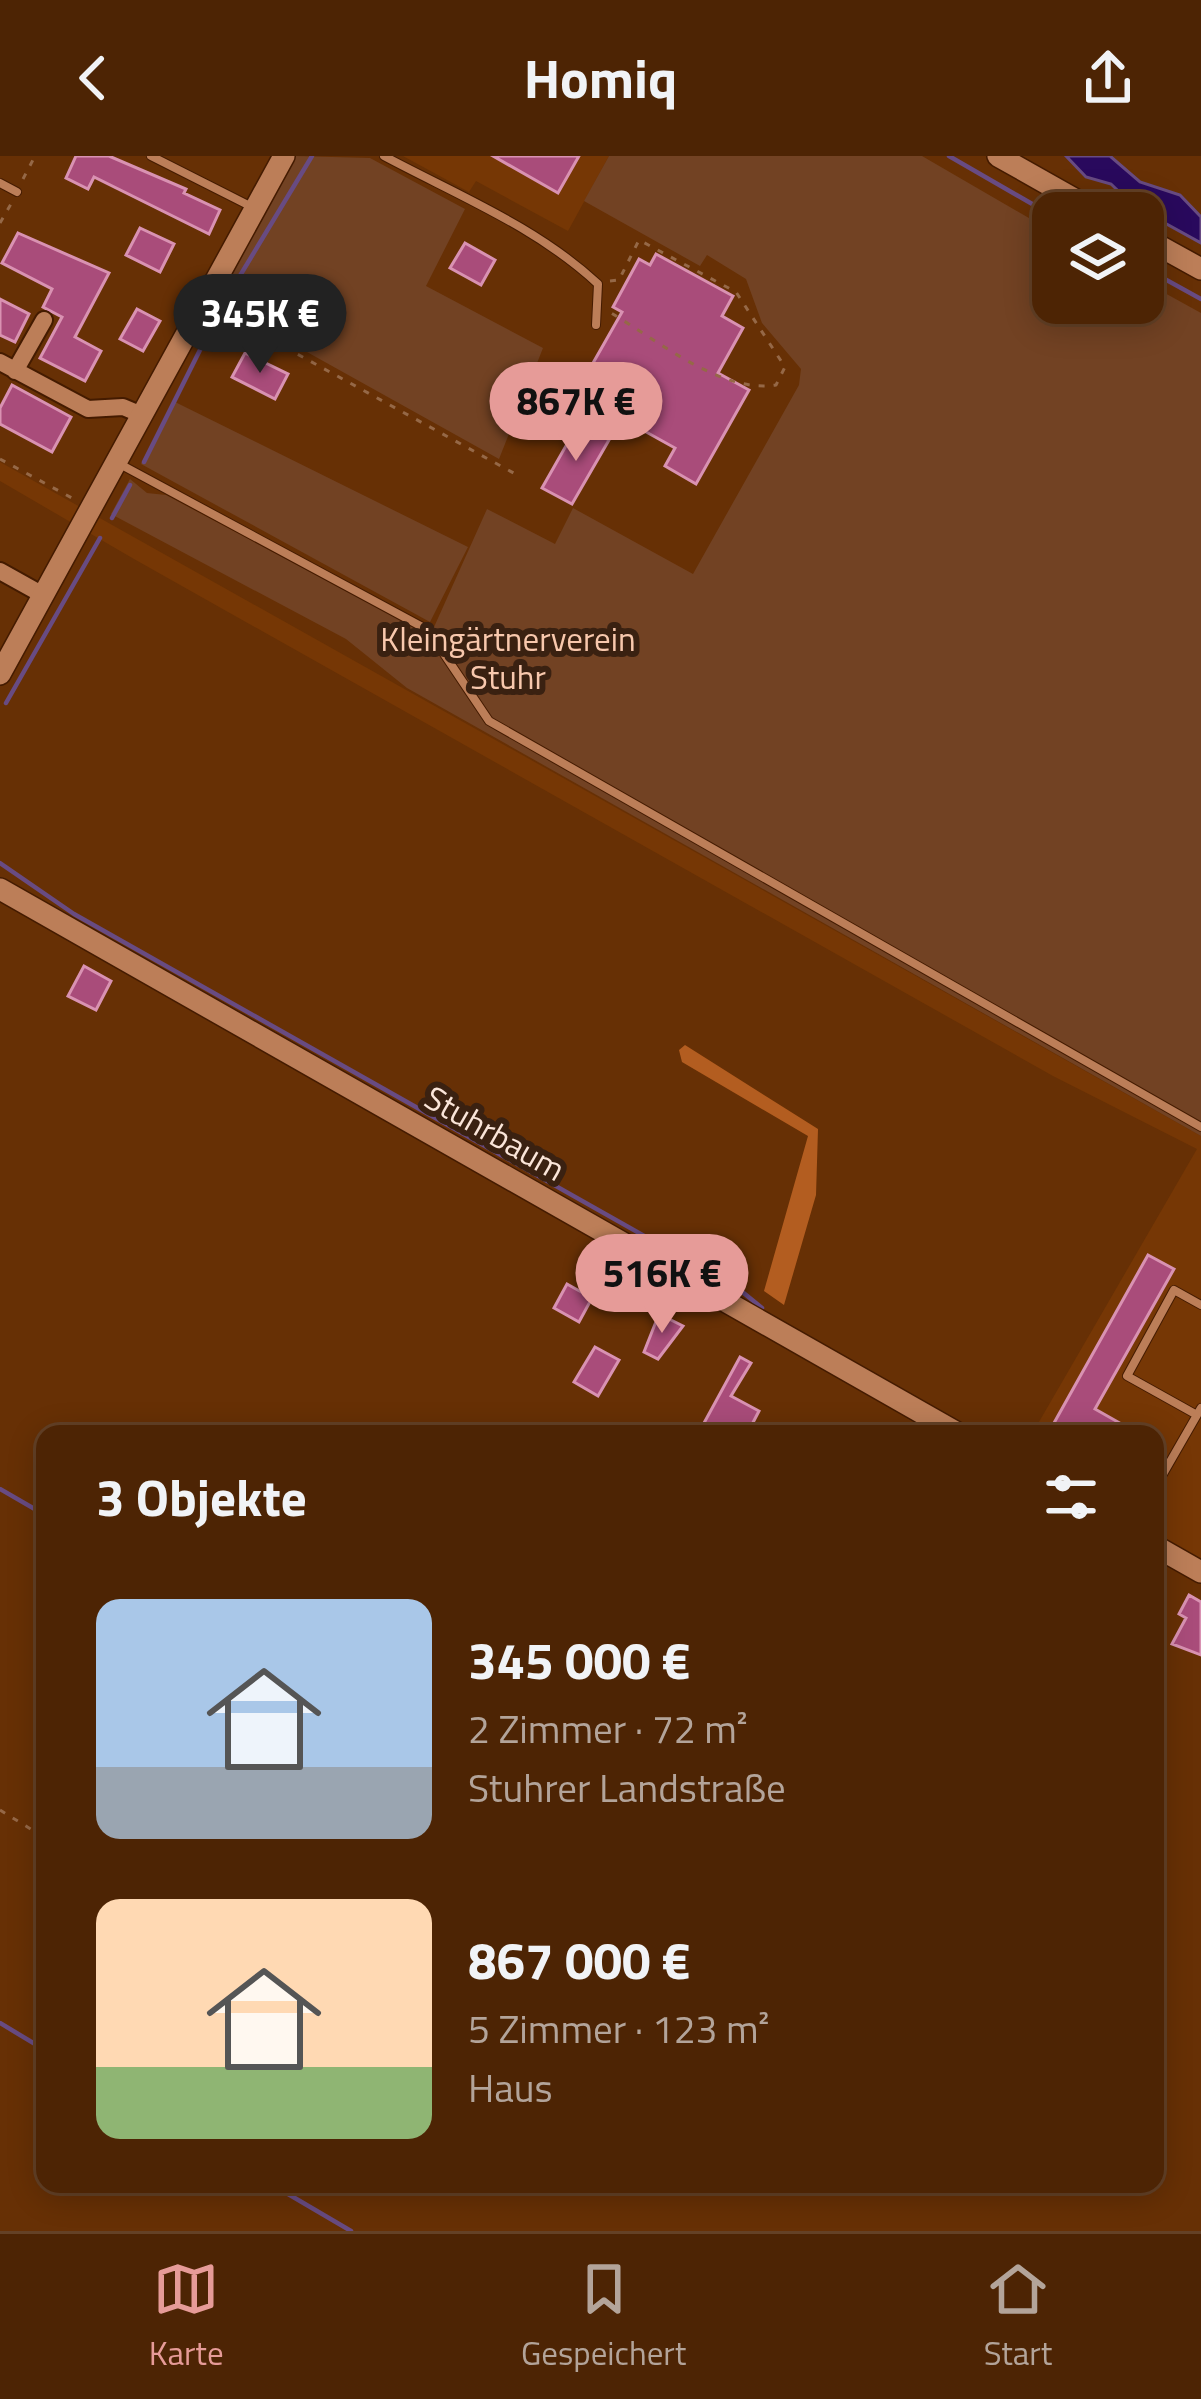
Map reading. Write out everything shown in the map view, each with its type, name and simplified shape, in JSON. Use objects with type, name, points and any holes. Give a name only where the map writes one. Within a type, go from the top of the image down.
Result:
[{"type":"street","points":[[0,674],[284,156]]},
{"type":"street","points":[[998,156],[1062,192]]},
{"type":"street","points":[[1164,248],[1201,268]]},
{"type":"street","points":[[44,320],[8,366],[88,409],[123,407],[142,415]]},
{"type":"street","points":[[0,572],[43,595]]},
{"type":"street","name":"Stuhrbaum","points":[[0,889],[942,1425]]},
{"type":"street","points":[[1164,1551],[1201,1572]]},
{"type":"lane","points":[[151,156],[254,207]]},
{"type":"lane","points":[[383,156],[550,244],[598,284],[596,325]]},
{"type":"lane","points":[[0,183],[17,192]]},
{"type":"lane","points":[[115,462],[428,630],[489,721],[1201,1127]]},
{"type":"lane","points":[[1164,1472],[1199,1411],[1127,1376],[1174,1290],[1201,1305]]},
{"type":"path","points":[[598,284],[619,280],[639,240],[736,292],[785,367],[776,385],[756,388],[719,376],[599,306]]},
{"type":"path","points":[[202,300],[519,476]]},
{"type":"path","points":[[0,459],[90,508]]},
{"type":"path","points":[[0,1810],[36,1832]]},
{"type":"shaded area","points":[[403,156],[609,156],[568,231],[476,181],[469,192]]},
{"type":"shaded area","points":[[1066,156],[1110,156],[1140,182],[1180,195],[1201,217],[1201,243],[1164,223],[1164,192],[1119,192],[1111,184],[1086,177]]},
{"type":"shaded area","points":[[0,462],[1201,1136],[1201,1560],[1164,1538],[1164,1425],[1037,1425],[1197,1149],[1053,1076],[0,481]]},
{"type":"shaded area","points":[[685,1045],[818,1129],[816,1195],[784,1305],[764,1291],[808,1136],[682,1062],[679,1050]]},
{"type":"green space","points":[[295,156],[370,158],[465,209],[426,286],[543,348],[499,459],[210,298]]},
{"type":"green space","name":"Kleingärtnerverein Stuhr","points":[[609,156],[922,156],[1032,220],[1032,324],[1164,324],[1164,293],[1201,313],[1201,1136],[407,688],[346,639],[111,514],[130,479],[147,493],[166,495],[430,636],[487,509],[555,544],[573,508],[693,574],[799,385],[801,369],[762,323],[746,279],[707,255],[700,266],[584,201]]},
{"type":"green space","points":[[173,401],[468,547],[430,622],[141,464]]},
{"type":"building","points":[[76,156],[109,156],[186,189],[184,193],[220,210],[209,234],[94,177],[88,189],[66,178]]},
{"type":"building","points":[[493,156],[579,156],[558,193]]},
{"type":"building","points":[[140,228],[174,244],[160,272],[126,255]]},
{"type":"building","points":[[18,233],[109,273],[75,337],[101,351],[85,381],[40,358],[62,317],[43,307],[52,289],[2,263]]},
{"type":"building","points":[[465,243],[495,260],[481,285],[450,268]]},
{"type":"building","points":[[656,254],[733,296],[722,316],[743,328],[718,373],[749,390],[696,484],[665,466],[675,448],[576,393],[622,312],[613,307],[639,259],[650,265]]},
{"type":"building","points":[[0,299],[29,314],[15,342],[0,335]]},
{"type":"building","points":[[137,309],[160,321],[143,351],[120,339]]},
{"type":"building","points":[[245,353],[288,374],[275,399],[232,377]]},
{"type":"building","points":[[12,385],[71,417],[52,452],[0,424],[0,408]]},
{"type":"building","points":[[579,423],[609,440],[572,504],[542,488]]},
{"type":"building","points":[[84,966],[111,981],[96,1010],[68,996]]},
{"type":"building","points":[[1148,1255],[1174,1269],[1095,1409],[1123,1425],[1054,1423]]},
{"type":"building","points":[[567,1284],[592,1298],[579,1322],[554,1308]]},
{"type":"building","points":[[659,1314],[683,1326],[658,1359],[644,1352]]},
{"type":"building","points":[[595,1347],[619,1360],[598,1396],[574,1382]]},
{"type":"building","points":[[740,1357],[751,1363],[731,1396],[759,1411],[752,1425],[703,1425]]},
{"type":"building","points":[[1189,1595],[1201,1602],[1201,1655],[1172,1644],[1186,1618],[1179,1614]]},
{"type":"waterway","points":[[226,299],[312,156]]},
{"type":"waterway","points":[[949,156],[1032,204]]},
{"type":"waterway","points":[[1164,279],[1201,299]]},
{"type":"waterway","points":[[144,462],[214,322]]},
{"type":"waterway","points":[[112,518],[130,485]]},
{"type":"waterway","points":[[6,703],[100,538]]},
{"type":"waterway","points":[[0,863],[74,914],[740,1290],[762,1308]]},
{"type":"waterway","points":[[0,1489],[36,1510]]},
{"type":"waterway","points":[[0,2023],[36,2045]]},
{"type":"waterway","points":[[286,2193],[351,2231]]}]
